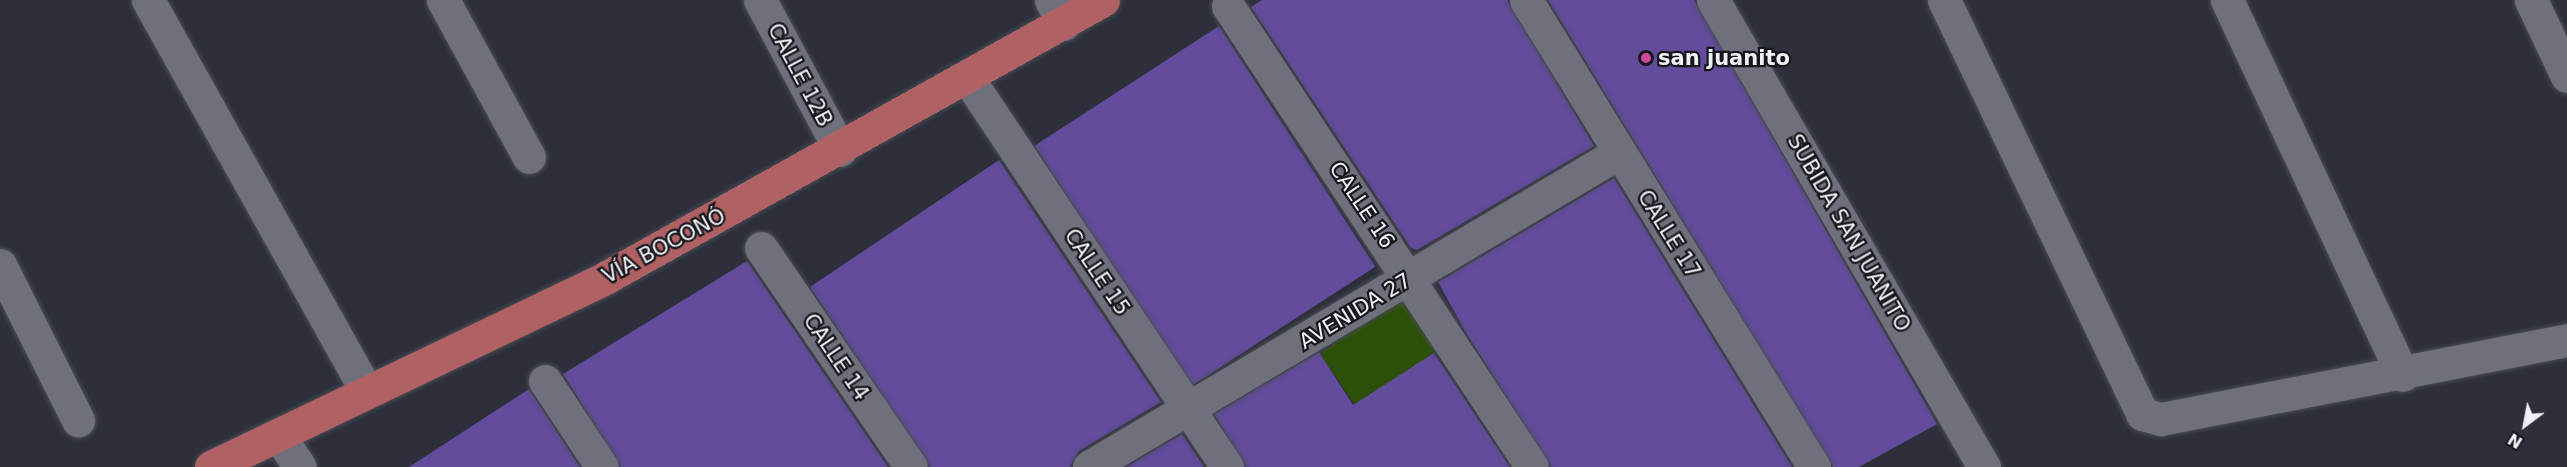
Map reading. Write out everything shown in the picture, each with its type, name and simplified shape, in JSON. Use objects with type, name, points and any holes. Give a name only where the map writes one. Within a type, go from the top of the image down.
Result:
[{"type":"main road","name":"VÍA BOCONÓ","points":[[210,467],[279,436],[607,277],[840,150],[968,77],[1058,12],[1104,0]]},
{"type":"street","points":[[148,0],[367,392]]},
{"type":"street","points":[[443,0],[529,157]]},
{"type":"street","name":"CALLE 12B","points":[[760,0],[840,150]]},
{"type":"street","name":"CALLE 17","points":[[1526,0],[1814,467]]},
{"type":"street","name":"SUBIDA SAN JUANITO","points":[[1713,0],[1984,467]]},
{"type":"street","points":[[1944,0],[2142,414],[2161,419],[2403,375],[2567,340]]},
{"type":"street","points":[[2227,0],[2403,375]]},
{"type":"street","points":[[2531,0],[2567,76]]},
{"type":"street","name":"CALLE 16","points":[[1228,6],[1410,277],[1532,467]]},
{"type":"street","name":"CALLE 15","points":[[968,77],[1227,467]]},
{"type":"street","name":"AVENIDA 27","points":[[1089,467],[1189,411],[1620,152]]},
{"type":"street","name":"CALLE 14","points":[[761,248],[911,467]]},
{"type":"street","points":[[0,265],[78,420]]},
{"type":"street","points":[[545,381],[602,467]]},
{"type":"street","points":[[279,436],[300,467]]},
{"type":"green space","points":[[1406,295],[1442,348],[1356,406],[1320,353]]},
{"type":"building","points":[[1262,0],[1507,0],[1594,146],[1417,250],[1411,248],[1251,7]]},
{"type":"building","points":[[1548,0],[1694,0],[1937,424],[1859,467],[1833,467]]},
{"type":"building","points":[[1219,26],[1375,267],[1191,387],[1034,146]]},
{"type":"building","points":[[999,160],[1161,402],[1079,451],[1070,467],[930,467],[810,287]]},
{"type":"building","points":[[1614,178],[1792,467],[1551,467],[1466,333],[1438,282]]},
{"type":"building","points":[[747,261],[888,467],[621,467],[563,374]]},
{"type":"building","points":[[1319,352],[1353,405],[1434,353],[1510,467],[1246,467],[1214,414]]},
{"type":"building","points":[[529,389],[580,467],[409,467]]},
{"type":"building","points":[[1182,434],[1204,467],[1126,467]]},
{"type":"place","name":"san juanito","points":[[1646,58]]}]
